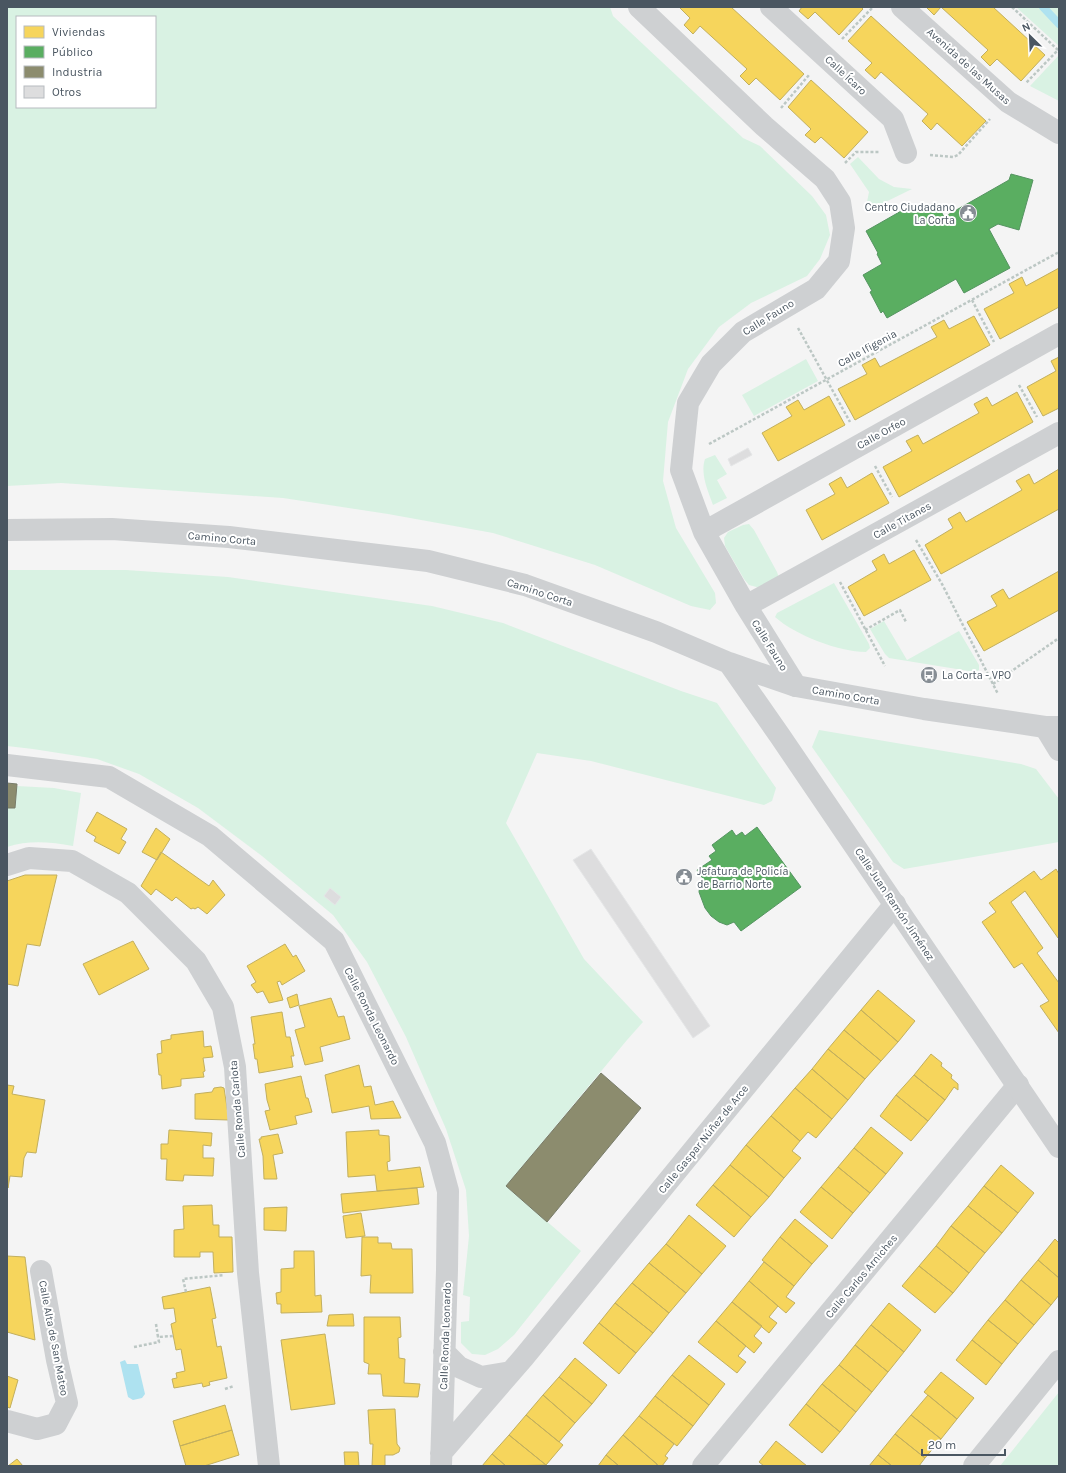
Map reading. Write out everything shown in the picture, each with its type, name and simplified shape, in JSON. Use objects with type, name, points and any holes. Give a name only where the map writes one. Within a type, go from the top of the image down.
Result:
[{"type":"street","name":"Calle Fauno","points":[[639,7],[764,126],[825,179],[840,202],[844,228],[839,261],[816,289],[743,332],[711,364],[688,403],[681,470],[704,532],[746,606],[796,686]]},
{"type":"street","name":"Calle Ícaro","points":[[771,7],[893,119],[906,153]]},
{"type":"street","name":"Avenida de las Musas","points":[[902,7],[1008,102],[1059,133]]},
{"type":"street","name":"Calle Orfeo","points":[[704,532],[1059,334]]},
{"type":"street","name":"Calle Titanes","points":[[746,606],[1059,433]]},
{"type":"street","name":"Camino Corta","points":[[7,530],[136,530],[229,538],[428,561],[525,585],[656,632],[729,663],[796,686],[924,709],[1052,727]]},
{"type":"street","name":"Calle Juan Ramón Jiménez","points":[[729,663],[895,904],[1059,1147]]},
{"type":"street","points":[[1052,727],[1059,750]]},
{"type":"street","name":"Calle Ronda Leonardo","points":[[7,765],[110,777],[210,836],[334,941],[435,1143],[448,1191],[441,1460]]},
{"type":"street","name":"Calle Ronda Carlota","points":[[7,865],[29,858],[72,861],[128,893],[196,961],[223,1007],[235,1067],[248,1273],[268,1466]]},
{"type":"street","name":"Calle Gaspar Núñez de Arce","points":[[441,1460],[511,1372],[895,904]]},
{"type":"street","name":"Calle Carlos Arniches","points":[[703,1466],[1018,1085]]},
{"type":"street","name":"Calle Alta de San Mateo","points":[[7,1421],[37,1429],[56,1424],[67,1403],[57,1360],[41,1271]]},
{"type":"street","points":[[444,1352],[459,1367],[481,1377],[511,1372]]},
{"type":"street","points":[[974,1466],[1059,1360]]},
{"type":"path","points":[[838,44],[872,7]]},
{"type":"path","points":[[1012,7],[1058,50],[1025,84]]},
{"type":"path","points":[[779,110],[814,70]]},
{"type":"path","points":[[958,155],[991,118]]},
{"type":"path","name":"Calle Ifigenia","points":[[683,458],[1059,252]]},
{"type":"path","points":[[972,300],[996,345]]},
{"type":"path","points":[[786,306],[854,428]]},
{"type":"path","points":[[1016,380],[1039,422]]},
{"type":"path","points":[[872,461],[894,501]]},
{"type":"path","points":[[914,538],[942,584],[954,611],[989,675]]},
{"type":"path","points":[[839,580],[885,666]]},
{"type":"path","points":[[865,630],[900,610],[906,622]]},
{"type":"path","points":[[993,684],[1059,638]]},
{"type":"path","points":[[186,1292],[183,1279],[226,1275]]},
{"type":"path","points":[[134,1347],[159,1342],[156,1324]]},
{"type":"path","points":[[158,1337],[173,1336]]},
{"type":"green space","points":[[7,7],[610,7],[613,16],[743,138],[760,146],[812,196],[826,215],[830,235],[820,259],[807,276],[751,303],[719,327],[688,369],[668,422],[663,481],[676,528],[715,593],[716,603],[710,610],[691,606],[595,565],[493,533],[388,514],[283,498],[61,483],[7,486]]},
{"type":"green space","points":[[1016,7],[1059,7],[1059,46]]},
{"type":"green space","points":[[1059,55],[1059,101],[1030,86]]},
{"type":"green space","points":[[858,157],[879,179],[894,187],[912,189],[865,212],[869,192],[850,164]]},
{"type":"green space","points":[[806,359],[818,381],[754,416],[742,395]]},
{"type":"green space","points":[[715,455],[727,474],[717,480],[727,498],[713,505],[703,471],[705,459]]},
{"type":"green space","points":[[749,524],[754,530],[779,578],[764,589],[749,585],[725,546],[724,538],[728,532],[743,525]]},
{"type":"green space","points":[[7,570],[126,570],[228,577],[432,606],[503,623],[681,691],[717,703],[776,788],[772,801],[764,805],[591,761],[537,753],[506,823],[584,959],[643,1022],[506,1186],[581,1251],[514,1335],[498,1349],[485,1355],[472,1354],[461,1343],[461,1322],[469,1321],[470,1297],[463,1295],[469,1236],[466,1190],[446,1129],[406,1037],[367,962],[333,915],[262,856],[198,808],[139,774],[97,759],[7,746]]},
{"type":"green space","points":[[834,583],[869,644],[870,648],[866,652],[831,646],[805,636],[775,617],[777,613]]},
{"type":"green space","points":[[884,621],[907,660],[959,631],[979,665],[979,670],[975,672],[889,658],[870,629]]},
{"type":"green space","points":[[819,730],[1021,764],[1036,769],[1059,799],[1059,842],[904,869],[893,862],[812,747]]},
{"type":"green space","points":[[17,786],[54,788],[81,793],[73,846],[40,842],[23,843],[7,847],[7,808],[15,808]]},
{"type":"green space","points":[[1059,1392],[1059,1466],[1000,1466]]},
{"type":"water","points":[[125,1360],[127,1364],[138,1364],[145,1394],[142,1398],[133,1400],[128,1397],[120,1362]]},
{"type":"building: Viviendas","points":[[679,7],[731,7],[804,74],[780,100],[756,78],[749,85],[740,76],[747,69],[700,26],[693,34],[684,25],[690,18]]},
{"type":"building: Viviendas","points":[[802,7],[861,7],[863,9],[839,35],[815,12],[808,19],[799,11]]},
{"type":"building: Viviendas","points":[[926,7],[941,7],[934,15]]},
{"type":"building: Viviendas","points":[[941,7],[993,7],[1045,55],[1021,81],[997,59],[990,66],[981,57],[988,50]]},
{"type":"building: Viviendas","points":[[871,16],[986,121],[962,146],[937,123],[931,130],[922,121],[928,114],[881,72],[875,79],[865,70],[872,63],[848,41]]},
{"type":"building: Viviendas","points":[[811,80],[868,132],[844,158],[821,137],[815,143],[805,135],[811,129],[788,107]]},
{"type":"building: Viviendas","points":[[1059,268],[1059,307],[1000,339],[984,309],[1014,293],[1009,284],[1022,277],[1026,286]]},
{"type":"building: Viviendas","points":[[974,316],[990,345],[855,420],[838,389],[867,374],[862,365],[875,358],[880,367],[937,337],[931,327],[944,320],[949,329]]},
{"type":"building: Viviendas","points":[[1059,357],[1059,408],[1043,416],[1027,387],[1056,371],[1051,361]]},
{"type":"building: Viviendas","points":[[1017,392],[1033,422],[899,497],[883,467],[912,451],[906,441],[918,435],[923,444],[979,413],[974,404],[987,397],[992,406]]},
{"type":"building: Viviendas","points":[[829,396],[845,425],[778,461],[762,433],[792,416],[786,407],[798,400],[804,410]]},
{"type":"building: Viviendas","points":[[1059,469],[1059,509],[941,574],[925,545],[953,528],[948,519],[960,512],[966,522],[1022,490],[1016,481],[1029,474],[1034,484]]},
{"type":"building: Viviendas","points":[[872,473],[889,503],[822,540],[806,510],[835,494],[829,484],[841,477],[847,488]]},
{"type":"building: Viviendas","points":[[914,550],[931,580],[864,616],[848,587],[877,570],[872,561],[884,554],[889,564]]},
{"type":"building: Viviendas","points":[[1059,571],[1059,610],[984,651],[967,622],[997,606],[991,596],[1003,589],[1009,599]]},
{"type":"building: Viviendas","points":[[97,812],[127,829],[121,839],[126,842],[119,854],[94,841],[96,837],[86,831]]},
{"type":"building: Viviendas","points":[[156,828],[170,839],[157,860],[142,852]]},
{"type":"building: Viviendas","points":[[161,852],[209,886],[213,880],[225,895],[207,914],[198,907],[191,909],[176,897],[172,901],[156,889],[151,895],[141,886]]},
{"type":"building: Viviendas","points":[[1056,869],[1059,874],[1058,938],[1025,891],[1011,902],[1043,948],[1037,953],[1059,983],[1059,1033],[1040,1006],[1049,1001],[1022,963],[1014,968],[982,922],[996,912],[989,903],[1034,871],[1041,880]]},
{"type":"building: Viviendas","points":[[25,875],[57,875],[40,946],[27,944],[18,986],[7,984],[7,881]]},
{"type":"building: Viviendas","points":[[133,941],[149,969],[99,995],[83,964]]},
{"type":"building: Viviendas","points":[[285,944],[293,957],[296,955],[305,971],[282,985],[280,981],[277,982],[283,1000],[269,1003],[263,991],[257,993],[251,985],[256,982],[247,966]]},
{"type":"building: Viviendas","points":[[878,990],[915,1021],[898,1042],[861,1010]]},
{"type":"building: Viviendas","points":[[297,994],[299,1005],[290,1008],[287,998]]},
{"type":"building: Viviendas","points":[[331,998],[338,1017],[344,1016],[350,1039],[320,1047],[323,1061],[305,1065],[295,1030],[305,1027],[299,1006]]},
{"type":"building: Viviendas","points":[[861,1010],[898,1042],[881,1061],[844,1030]]},
{"type":"building: Viviendas","points":[[282,1012],[286,1037],[290,1037],[294,1056],[291,1056],[293,1067],[259,1073],[257,1059],[255,1059],[253,1044],[255,1044],[251,1017]]},
{"type":"building: Viviendas","points":[[844,1030],[881,1061],[865,1079],[828,1049]]},
{"type":"building: Viviendas","points":[[203,1031],[204,1047],[211,1046],[213,1057],[203,1058],[205,1071],[203,1072],[204,1077],[181,1079],[181,1086],[162,1089],[157,1054],[162,1053],[161,1041],[171,1039],[171,1035]]},
{"type":"building: Viviendas","points":[[828,1049],[865,1079],[848,1100],[812,1069]]},
{"type":"building: Viviendas","points":[[931,1054],[942,1063],[941,1066],[952,1075],[951,1078],[958,1084],[958,1090],[954,1087],[945,1100],[914,1075]]},
{"type":"building: Viviendas","points":[[359,1065],[364,1087],[371,1086],[375,1105],[393,1101],[401,1118],[371,1119],[369,1106],[332,1113],[325,1075]]},
{"type":"building: Viviendas","points":[[812,1069],[848,1100],[832,1119],[795,1088]]},
{"type":"building: Viviendas","points":[[914,1075],[945,1100],[928,1121],[896,1095]]},
{"type":"building: Viviendas","points":[[301,1076],[306,1098],[308,1098],[312,1112],[295,1116],[297,1124],[270,1130],[265,1111],[270,1110],[265,1084]]},
{"type":"building: Viviendas","points":[[7,1085],[14,1086],[12,1094],[45,1100],[36,1153],[27,1152],[24,1158],[22,1177],[10,1176],[8,1188]]},
{"type":"building: Viviendas","points":[[214,1088],[224,1088],[229,1120],[195,1119],[195,1094],[212,1092]]},
{"type":"building: Viviendas","points":[[795,1088],[832,1119],[816,1138],[808,1132],[800,1141],[771,1116]]},
{"type":"building: Viviendas","points":[[896,1095],[928,1121],[911,1141],[880,1116]]},
{"type":"building: Viviendas","points":[[771,1116],[800,1141],[792,1151],[801,1158],[784,1178],[746,1145]]},
{"type":"building: Viviendas","points":[[871,1127],[903,1153],[886,1174],[854,1148]]},
{"type":"building: Viviendas","points":[[169,1130],[212,1133],[211,1146],[203,1145],[203,1158],[214,1158],[213,1176],[184,1175],[183,1181],[166,1180],[167,1159],[161,1159],[161,1144],[168,1144]]},
{"type":"building: Viviendas","points":[[379,1130],[379,1135],[389,1136],[390,1161],[387,1162],[388,1171],[420,1167],[424,1187],[377,1191],[375,1175],[348,1177],[346,1132]]},
{"type":"building: Viviendas","points":[[278,1134],[283,1153],[273,1155],[277,1179],[264,1179],[263,1156],[259,1139],[261,1139],[261,1137]]},
{"type":"building: Viviendas","points":[[746,1145],[784,1178],[769,1197],[730,1165]]},
{"type":"building: Viviendas","points":[[854,1148],[886,1174],[870,1193],[838,1167]]},
{"type":"building: Viviendas","points":[[730,1165],[769,1197],[751,1217],[713,1185]]},
{"type":"building: Viviendas","points":[[1001,1165],[1034,1193],[1018,1213],[984,1186]]},
{"type":"building: Viviendas","points":[[838,1167],[870,1193],[853,1213],[821,1187]]},
{"type":"building: Viviendas","points":[[713,1185],[751,1217],[734,1237],[696,1205]]},
{"type":"building: Viviendas","points":[[984,1186],[1018,1213],[1002,1233],[968,1206]]},
{"type":"building: Viviendas","points":[[821,1187],[853,1213],[832,1239],[800,1212]]},
{"type":"building: Viviendas","points":[[417,1188],[419,1204],[343,1213],[341,1194]]},
{"type":"building: Viviendas","points":[[212,1205],[213,1225],[219,1225],[219,1237],[232,1237],[233,1272],[214,1273],[213,1252],[200,1252],[200,1257],[174,1257],[174,1230],[184,1229],[183,1206]]},
{"type":"building: Viviendas","points":[[968,1206],[1002,1233],[985,1253],[951,1226]]},
{"type":"building: Viviendas","points":[[287,1207],[286,1231],[264,1230],[264,1208]]},
{"type":"building: Viviendas","points":[[361,1213],[365,1236],[346,1238],[343,1216]]},
{"type":"building: Viviendas","points":[[689,1215],[726,1246],[702,1274],[666,1244]]},
{"type":"building: Viviendas","points":[[795,1219],[828,1246],[812,1264],[780,1237]]},
{"type":"building: Viviendas","points":[[951,1226],[985,1253],[969,1273],[936,1246]]},
{"type":"building: Viviendas","points":[[362,1237],[378,1237],[378,1243],[391,1243],[392,1249],[412,1249],[413,1293],[370,1293],[371,1275],[361,1276]]},
{"type":"building: Viviendas","points":[[780,1237],[812,1264],[794,1286],[762,1260]]},
{"type":"building: Viviendas","points":[[1055,1239],[1059,1243],[1059,1278],[1038,1260]]},
{"type":"building: Viviendas","points":[[666,1244],[702,1274],[686,1293],[649,1263]]},
{"type":"building: Viviendas","points":[[936,1246],[969,1273],[953,1293],[919,1266]]},
{"type":"building: Viviendas","points":[[294,1251],[314,1251],[315,1296],[321,1295],[322,1312],[281,1313],[281,1304],[277,1304],[276,1293],[281,1292],[281,1269],[294,1268]]},
{"type":"building: Viviendas","points":[[7,1256],[25,1257],[35,1340],[7,1332]]},
{"type":"building: Viviendas","points":[[1038,1260],[1059,1278],[1059,1295],[1051,1305],[1021,1280]]},
{"type":"building: Viviendas","points":[[764,1262],[794,1286],[786,1297],[795,1303],[786,1313],[749,1281]]},
{"type":"building: Viviendas","points":[[649,1263],[686,1293],[669,1313],[632,1283]]},
{"type":"building: Viviendas","points":[[919,1266],[953,1293],[935,1313],[902,1286]]},
{"type":"building: Viviendas","points":[[1021,1280],[1051,1305],[1034,1325],[1005,1300]]},
{"type":"building: Viviendas","points":[[749,1281],[778,1306],[769,1317],[777,1323],[769,1333],[732,1302]]},
{"type":"building: Viviendas","points":[[632,1283],[669,1313],[653,1333],[615,1303]]},
{"type":"building: Viviendas","points":[[210,1287],[216,1318],[212,1319],[217,1347],[221,1346],[227,1378],[209,1382],[210,1385],[203,1387],[202,1383],[174,1388],[172,1379],[177,1378],[176,1373],[185,1371],[181,1349],[176,1350],[171,1324],[176,1322],[174,1308],[164,1309],[162,1297]]},
{"type":"building: Viviendas","points":[[1005,1300],[1034,1325],[1018,1344],[988,1320]]},
{"type":"building: Viviendas","points":[[732,1302],[762,1326],[754,1336],[762,1343],[754,1353],[716,1321]]},
{"type":"building: Viviendas","points":[[615,1303],[653,1333],[636,1353],[599,1323]]},
{"type":"building: Viviendas","points":[[889,1303],[921,1330],[904,1352],[871,1325]]},
{"type":"building: Viviendas","points":[[353,1314],[354,1326],[327,1326],[329,1315]]},
{"type":"building: Viviendas","points":[[364,1317],[400,1317],[401,1337],[398,1338],[399,1358],[405,1359],[404,1383],[420,1384],[418,1397],[383,1396],[381,1374],[368,1374],[369,1364],[364,1362]]},
{"type":"building: Viviendas","points":[[988,1320],[1018,1344],[1002,1364],[972,1340]]},
{"type":"building: Viviendas","points":[[716,1321],[746,1346],[738,1356],[746,1362],[737,1373],[698,1342]]},
{"type":"building: Viviendas","points":[[599,1323],[636,1353],[619,1374],[583,1343]]},
{"type":"building: Viviendas","points":[[871,1325],[904,1352],[888,1372],[855,1345]]},
{"type":"building: Viviendas","points":[[325,1334],[335,1404],[291,1410],[281,1340]]},
{"type":"building: Viviendas","points":[[972,1340],[1002,1364],[986,1385],[956,1360]]},
{"type":"building: Viviendas","points":[[855,1345],[888,1372],[872,1392],[839,1365]]},
{"type":"building: Viviendas","points":[[689,1355],[725,1384],[709,1405],[672,1375]]},
{"type":"building: Viviendas","points":[[575,1358],[607,1385],[592,1404],[559,1377]]},
{"type":"building: Viviendas","points":[[839,1365],[872,1392],[856,1412],[822,1384]]},
{"type":"building: Viviendas","points":[[941,1372],[974,1398],[957,1419],[924,1392]]},
{"type":"building: Viviendas","points":[[672,1375],[709,1405],[693,1426],[655,1396]]},
{"type":"building: Viviendas","points":[[7,1376],[18,1380],[10,1408],[7,1407]]},
{"type":"building: Viviendas","points":[[559,1377],[592,1404],[575,1423],[543,1395]]},
{"type":"building: Viviendas","points":[[822,1384],[856,1412],[840,1432],[806,1404]]},
{"type":"building: Viviendas","points":[[543,1395],[575,1423],[559,1442],[526,1415]]},
{"type":"building: Viviendas","points":[[928,1395],[957,1419],[941,1439],[911,1415]]},
{"type":"building: Viviendas","points":[[655,1396],[693,1426],[677,1446],[639,1416]]},
{"type":"building: Viviendas","points":[[806,1404],[840,1432],[822,1453],[789,1425]]},
{"type":"building: Viviendas","points":[[225,1405],[232,1430],[180,1446],[173,1421]]},
{"type":"building: Viviendas","points":[[395,1409],[397,1444],[400,1448],[399,1452],[393,1455],[385,1455],[385,1466],[372,1466],[373,1444],[370,1444],[368,1410]]},
{"type":"building: Viviendas","points":[[526,1415],[563,1445],[546,1465],[509,1435]]},
{"type":"building: Viviendas","points":[[911,1415],[941,1439],[925,1458],[895,1434]]},
{"type":"building: Viviendas","points":[[639,1416],[674,1444],[665,1456],[668,1458],[662,1466],[659,1466],[623,1435]]},
{"type":"building: Viviendas","points":[[232,1430],[239,1455],[204,1466],[186,1466],[180,1446]]},
{"type":"building: Viviendas","points":[[895,1434],[925,1458],[919,1466],[892,1466],[878,1455]]},
{"type":"building: Viviendas","points":[[509,1435],[546,1465],[506,1466],[492,1454]]},
{"type":"building: Viviendas","points":[[623,1435],[657,1464],[656,1466],[619,1466],[606,1455]]},
{"type":"building: Viviendas","points":[[776,1441],[807,1466],[764,1466],[759,1462]]},
{"type":"building: Viviendas","points":[[344,1452],[358,1452],[359,1466],[345,1466]]},
{"type":"building: Viviendas","points":[[492,1454],[506,1466],[482,1466]]},
{"type":"building: Viviendas","points":[[606,1455],[619,1466],[598,1466]]},
{"type":"building: Viviendas","points":[[878,1455],[892,1466],[869,1466]]},
{"type":"building: Viviendas","points":[[17,1459],[23,1466],[8,1466]]},
{"type":"building: Público","points":[[1011,174],[1033,180],[1019,230],[998,224],[989,229],[1010,268],[964,293],[956,279],[887,318],[883,311],[881,313],[870,292],[872,291],[863,275],[882,264],[866,231],[910,206],[914,213],[936,202],[944,217],[1009,180]]},
{"type":"building: Público","points":[[757,827],[801,887],[741,931],[734,922],[727,925],[719,922],[711,916],[705,908],[699,892],[700,884],[704,880],[697,870],[712,860],[709,856],[716,851],[712,845],[732,830],[736,836],[742,832],[745,836]]},
{"type":"building: Industria","points":[[7,783],[17,784],[15,808],[7,808]]},
{"type":"building: Industria","points":[[601,1073],[641,1108],[547,1222],[506,1186]]},
{"type":"building: Otros","points":[[748,448],[752,455],[731,466],[728,459]]},
{"type":"building: Otros","points":[[591,849],[710,1026],[693,1038],[573,860]]},
{"type":"building: Otros","points":[[330,888],[341,897],[335,905],[324,896]]},
{"type":"waterway","points":[[1043,7],[1059,24]]},
{"type":"place","name":"Centro Ciudadano La Corta","points":[[968,213]]},
{"type":"place","name":"La Corta - VPO","points":[[929,675]]},
{"type":"place","name":"Jefatura de Policía de Barrio Norte","points":[[684,877]]}]
